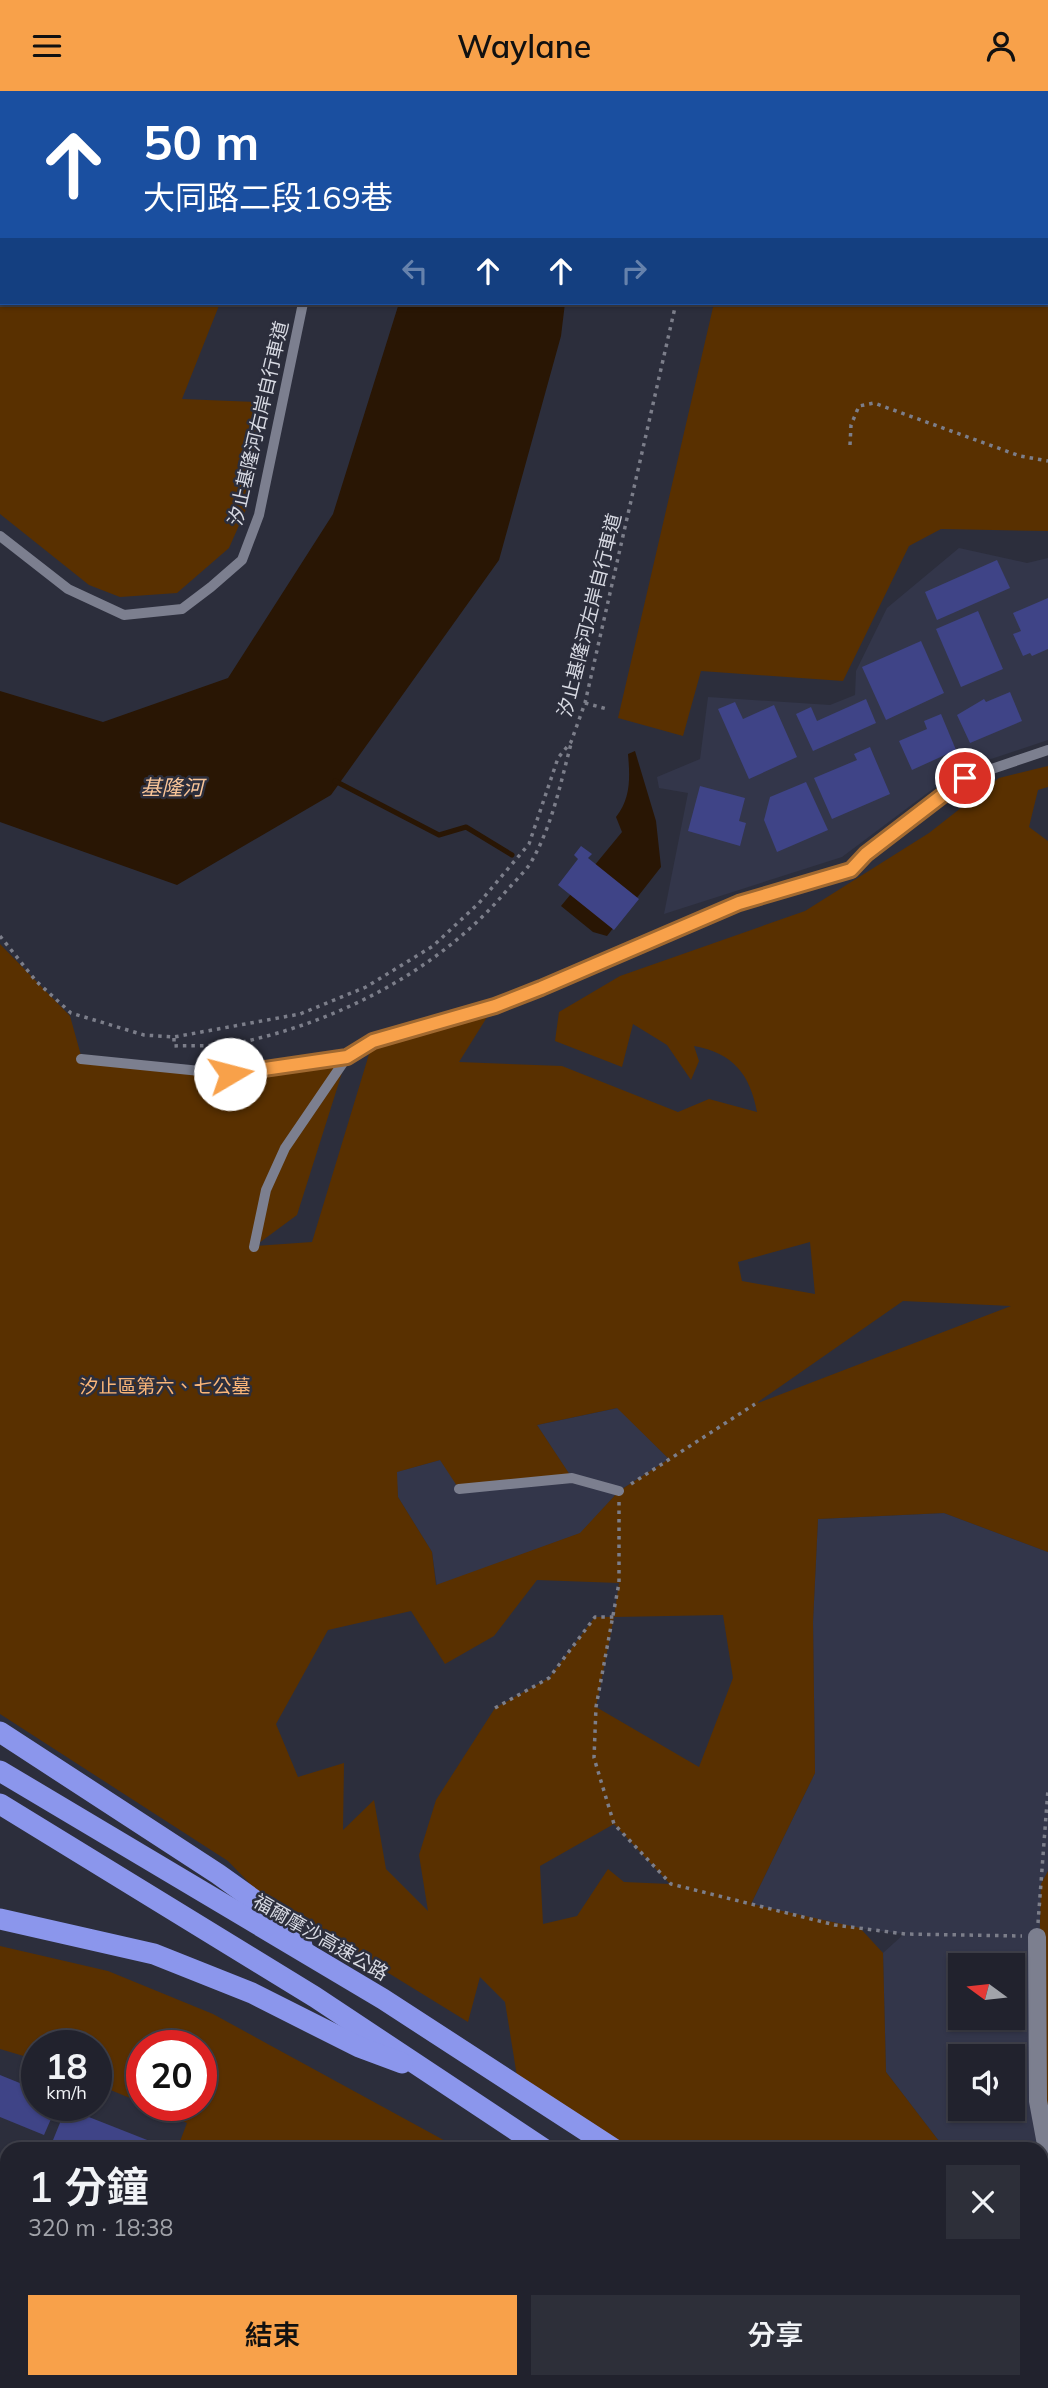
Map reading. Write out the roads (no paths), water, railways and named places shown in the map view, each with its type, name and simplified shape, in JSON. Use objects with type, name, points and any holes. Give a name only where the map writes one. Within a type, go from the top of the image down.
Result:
[{"type":"highway","points":[[0,1732],[278,1917],[312,1958]]},
{"type":"highway","name":"福爾摩沙高速公路","points":[[0,1771],[383,1999],[603,2142]]},
{"type":"highway","points":[[0,1804],[316,1997],[534,2142]]},
{"type":"highway","points":[[0,1919],[154,1954],[252,1993],[359,2047],[436,2076]]},
{"type":"street","points":[[1037,1937],[1038,2101],[1046,2142]]},
{"type":"lane","name":"汐止基隆河右岸自行車道","points":[[0,536],[68,589],[124,615],[182,609],[211,587],[242,560],[259,516],[303,305]]},
{"type":"lane","points":[[81,1059],[230,1074],[347,1057],[373,1041],[495,1006],[541,988],[739,903],[851,870],[866,854],[965,778],[1048,750]]},
{"type":"lane","points":[[254,1247],[266,1190],[285,1148],[347,1057]]},
{"type":"lane","points":[[459,1489],[572,1478],[619,1491]]},
{"type":"water","name":"基隆河","points":[[398,305],[565,305],[561,336],[499,560],[331,795],[177,885],[0,822],[0,691],[103,722],[228,678],[333,514]]},
{"type":"water","points":[[635,751],[656,821],[661,867],[607,936],[593,932],[561,906],[622,832],[616,817],[627,795],[628,754]]},
{"type":"waterway","points":[[335,781],[439,835],[466,827],[512,855]]},
{"type":"park label","name":"汐止區第六、七公墓","points":[[165,1386]]}]
